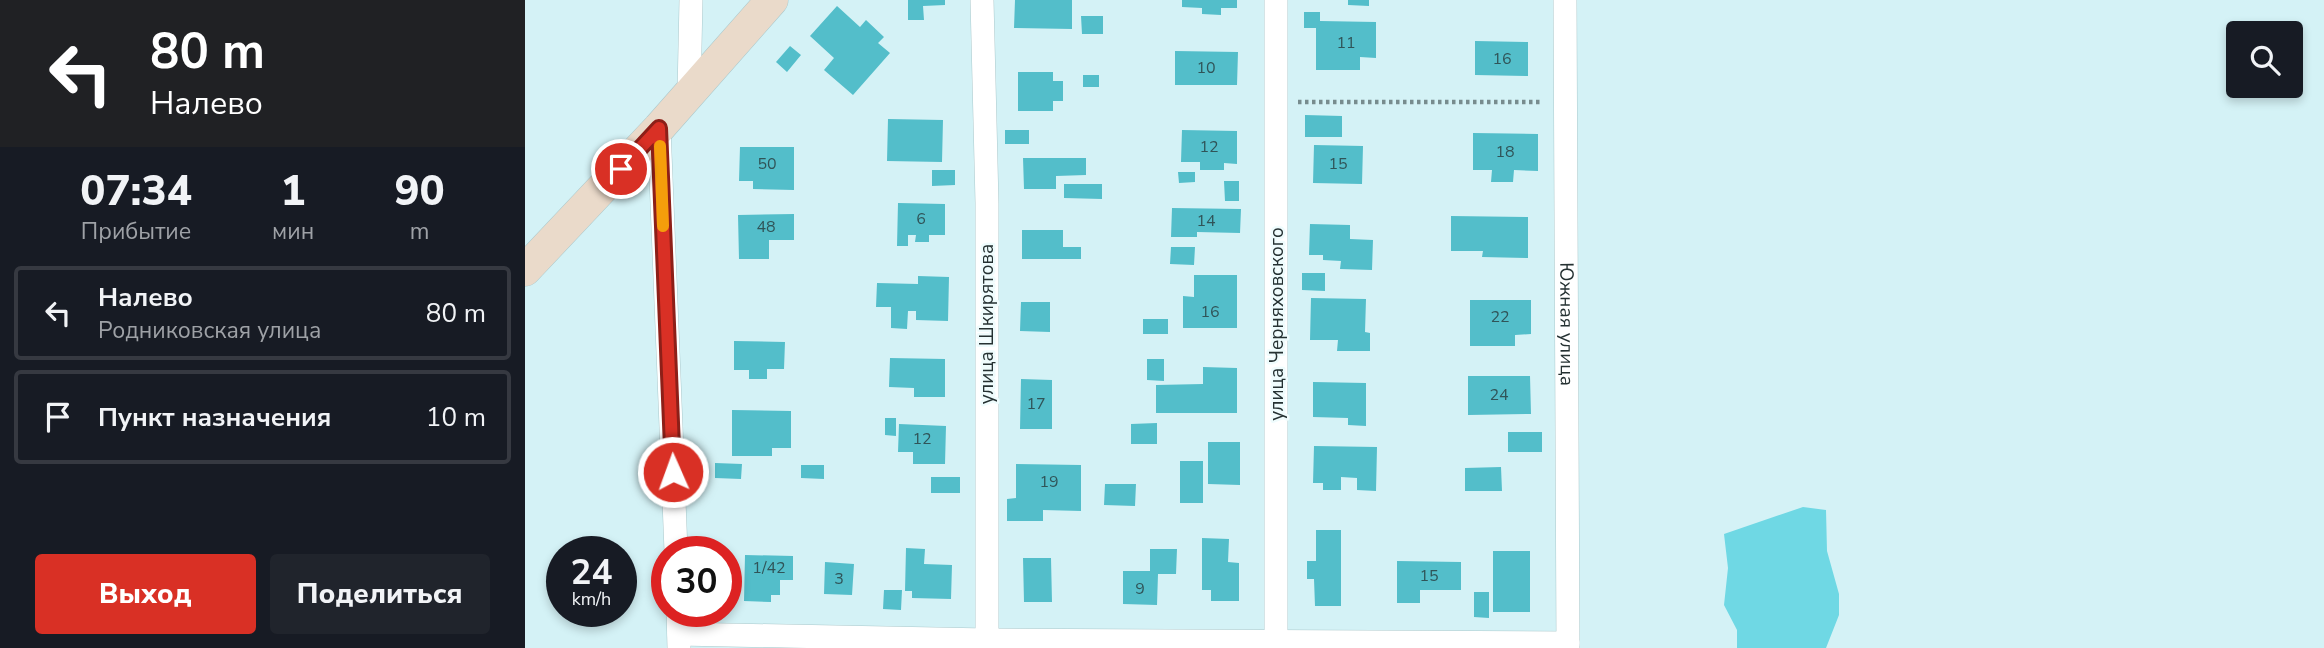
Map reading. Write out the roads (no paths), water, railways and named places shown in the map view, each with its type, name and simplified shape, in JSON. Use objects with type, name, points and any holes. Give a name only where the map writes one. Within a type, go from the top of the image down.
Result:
[{"type":"main road","points":[[525,270],[659,128],[772,0]]},
{"type":"street","points":[[689,93],[691,0]]},
{"type":"street","name":"улица Шкирятова","points":[[982,0],[987,204],[987,644]]},
{"type":"street","name":"улица Черняховского","points":[[1276,0],[1276,645]]},
{"type":"street","name":"Южная улица","points":[[1565,0],[1568,646]]},
{"type":"street","points":[[659,128],[675,536]]},
{"type":"street","points":[[679,631],[987,644],[1568,646]]},
{"type":"water","points":[[1803,507],[1826,510],[1827,551],[1839,594],[1839,615],[1826,648],[1737,648],[1737,630],[1724,605],[1728,568],[1724,534]]}]
